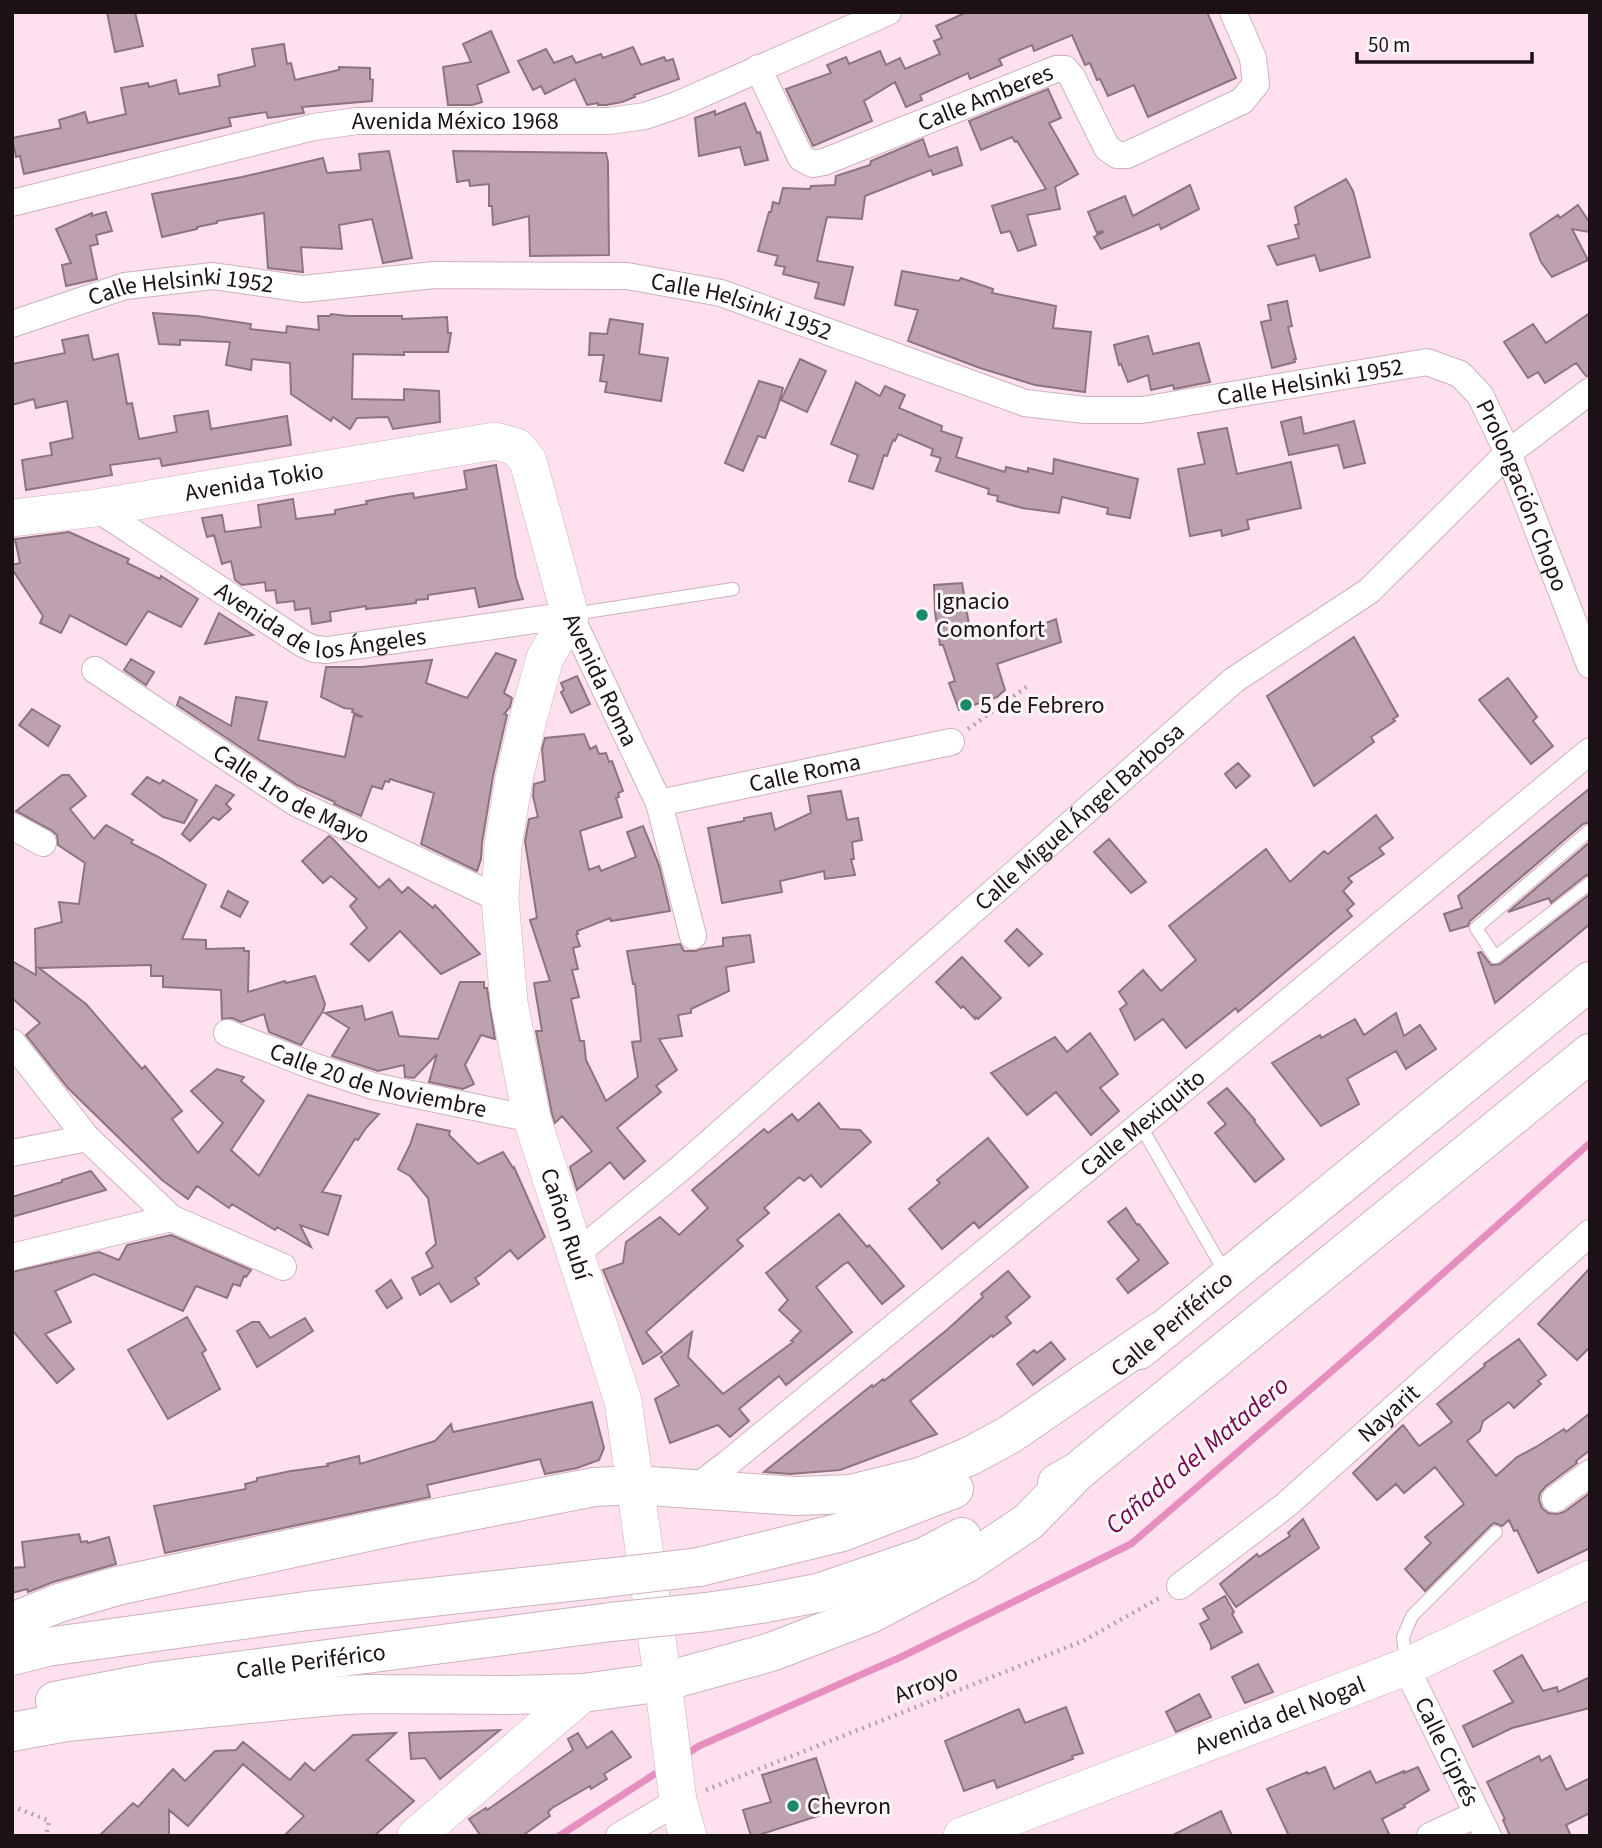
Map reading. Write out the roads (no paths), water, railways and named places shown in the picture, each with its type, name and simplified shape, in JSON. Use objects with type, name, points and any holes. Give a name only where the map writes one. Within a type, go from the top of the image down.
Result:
[{"type":"highway","name":"Calle Periférico","points":[[12,1656],[59,1646],[306,1611],[699,1567],[842,1532],[961,1487],[1013,1453],[1098,1386],[1159,1332],[1590,981]]},
{"type":"highway","points":[[12,1732],[66,1722],[365,1694],[583,1693],[665,1696],[870,1614],[967,1563],[1028,1522],[1078,1471],[1590,1053]]},
{"type":"highway","points":[[12,1622],[59,1603],[117,1586],[405,1524],[594,1487],[634,1485],[795,1496],[851,1494],[920,1477],[970,1456],[1010,1435],[1159,1332]]},
{"type":"highway","name":"Calle Periférico","points":[[12,1712],[72,1697],[159,1681],[707,1612],[818,1593],[924,1557],[999,1518],[1078,1471]]},
{"type":"street","name":"Avenida México 1968","points":[[12,203],[314,127],[357,121],[609,121],[645,116],[677,105],[888,12]]},
{"type":"street","name":"Calle Amberes","points":[[758,68],[801,158],[813,164],[824,162],[1056,69],[1065,69],[1072,77],[1107,148],[1117,155],[1127,155],[1242,101],[1256,84],[1253,58],[1233,12]]},
{"type":"street","name":"Calle Helsinki 1952","points":[[12,324],[125,286],[213,276],[303,289],[434,275],[626,276],[721,293],[1025,403],[1085,410],[1142,410],[1427,362],[1460,374]]},
{"type":"street","name":"Prolongación Chopo","points":[[1460,374],[1480,395],[1508,453],[1590,665]]},
{"type":"street","name":"Calle Miguel Ángel Barbosa","points":[[576,1254],[682,1167],[1234,680],[1369,592],[1508,453],[1590,391]]},
{"type":"street","name":"Avenida Tokio","points":[[12,518],[96,508],[495,441]]},
{"type":"street","name":"Avenida Roma","points":[[495,441],[517,447],[528,461],[570,615],[659,803],[694,936]]},
{"type":"street","name":"Avenida de los Ángeles","points":[[96,508],[314,649],[327,650],[570,615]]},
{"type":"street","name":"Cañon Rubí","points":[[570,615],[545,659],[514,779],[503,846],[500,899],[509,1003],[532,1119],[623,1401],[676,1791],[688,1836]]},
{"type":"street","name":"Calle 1ro de Mayo","points":[[95,670],[296,803],[500,899]]},
{"type":"street","name":"Calle Roma","points":[[659,803],[951,742]]},
{"type":"street","name":"Calle Mexiquito","points":[[694,1489],[1140,1125],[1590,751]]},
{"type":"street","points":[[12,826],[43,843]]},
{"type":"street","name":"Calle 20 de Noviembre","points":[[227,1033],[373,1086],[532,1119]]},
{"type":"street","points":[[12,1042],[87,1138],[171,1218],[283,1268]]},
{"type":"street","points":[[12,1153],[87,1138]]},
{"type":"street","points":[[12,1257],[171,1218]]},
{"type":"street","name":"Nayarit","points":[[1181,1586],[1286,1505],[1590,1233]]},
{"type":"street","points":[[1555,1499],[1590,1474]]},
{"type":"street","name":"Avenida del Nogal","points":[[962,1836],[1406,1667],[1590,1579]]},
{"type":"street","name":"Calle Ciprés","points":[[1406,1667],[1483,1825]]},
{"type":"street","points":[[416,1836],[583,1693]]},
{"type":"street","points":[[619,1836],[676,1791]]},
{"type":"street","points":[[1430,1836],[1483,1825]]},
{"type":"lane","points":[[570,615],[733,589]]},
{"type":"lane","points":[[1590,832],[1476,928],[1496,957],[1590,883]]},
{"type":"lane","points":[[1140,1125],[1227,1278]]},
{"type":"lane","points":[[1406,1667],[1404,1637],[1412,1616],[1496,1532]]},
{"type":"waterway","name":"Cañada del Matadero","points":[[683,1756],[699,1746],[901,1657],[1131,1544],[1369,1339],[1590,1143]]},
{"type":"waterway","points":[[559,1836],[664,1768]]},
{"type":"place","name":"Ignacio Comonfort","points":[[922,615]]},
{"type":"place","name":"5 de Febrero","points":[[966,705]]},
{"type":"place","name":"Chevron","points":[[793,1806]]}]
